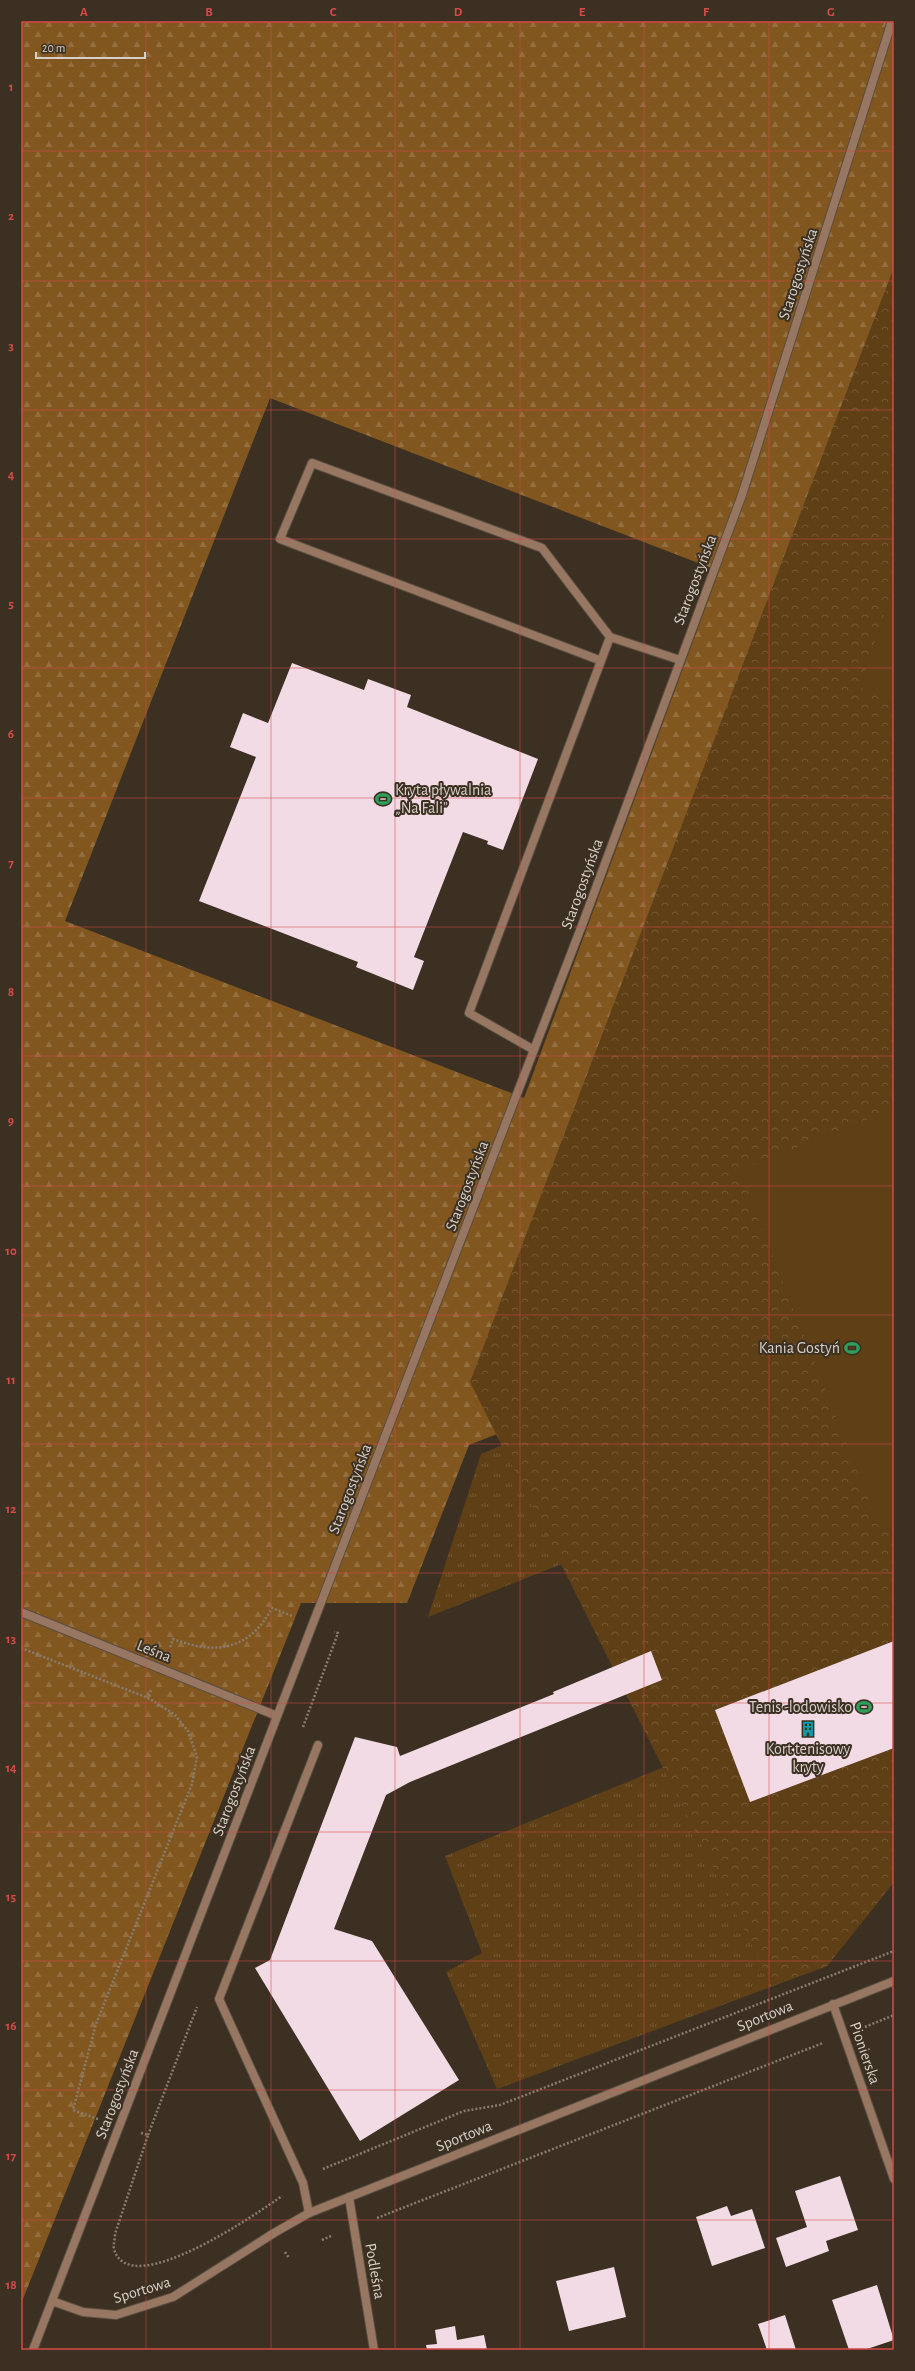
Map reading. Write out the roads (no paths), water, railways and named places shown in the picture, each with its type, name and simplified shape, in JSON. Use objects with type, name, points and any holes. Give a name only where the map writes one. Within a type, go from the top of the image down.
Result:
[{"type":"street","name":"Starogostyńska","points":[[33,2350],[534,1050],[742,496],[892,21]]},
{"type":"street","points":[[599,660],[280,539],[312,464],[542,548],[610,637],[680,660]]},
{"type":"street","points":[[534,1050],[469,1013],[599,660],[610,637]]},
{"type":"street","name":"Leśna","points":[[21,1612],[278,1716]]},
{"type":"street","points":[[309,2213],[302,2183],[219,1999],[318,1745]]},
{"type":"street","name":"Sportowa","points":[[52,2301],[83,2312],[116,2315],[173,2297],[274,2233],[309,2213],[894,1981]]},
{"type":"street","name":"Pionierska","points":[[833,2004],[894,2179]]},
{"type":"street","name":"Podleśna","points":[[349,2197],[374,2350]]},
{"type":"place","name":"Kryta pływalnia „Na Fali”","points":[[383,799]]},
{"type":"place","name":"Kania Gostyń","points":[[852,1348]]},
{"type":"place","name":"Tenis -lodowisko","points":[[864,1707]]},
{"type":"place","name":"Kort tenisowy kryty","points":[[808,1729]]}]
